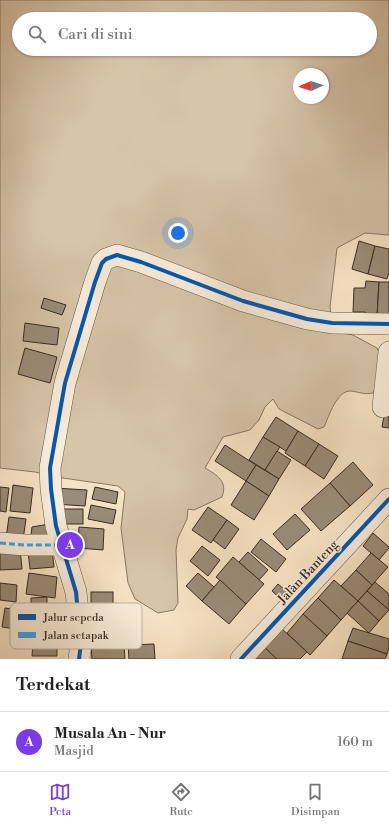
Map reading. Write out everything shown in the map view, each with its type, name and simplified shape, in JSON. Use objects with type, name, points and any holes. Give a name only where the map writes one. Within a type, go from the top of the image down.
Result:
[{"type":"street","points":[[77,603],[76,592],[56,526],[50,468],[66,383],[95,282],[102,263],[106,259],[116,255],[141,262],[243,301],[332,324],[389,324]]},
{"type":"street","points":[[383,407],[389,352]]},
{"type":"street","name":"Jalan Banteng","points":[[241,659],[389,499]]},
{"type":"street","points":[[0,543],[61,545]]},
{"type":"street","points":[[79,659],[80,649]]},
{"type":"shaded area","points":[[0,0],[389,0],[389,235],[365,233],[337,248],[330,307],[333,331],[353,335],[377,348],[382,360],[381,374],[373,393],[365,394],[351,391],[346,392],[334,404],[324,427],[318,429],[279,409],[273,399],[265,407],[259,420],[250,430],[223,437],[205,468],[214,473],[220,479],[224,487],[222,497],[194,510],[188,509],[187,519],[178,538],[176,550],[178,603],[174,610],[158,613],[135,599],[128,583],[121,528],[125,492],[118,486],[56,477],[35,472],[0,468]]},
{"type":"building","points":[[359,241],[375,246],[368,274],[352,269]]},
{"type":"building","points":[[375,246],[389,249],[389,272],[387,279],[368,274]]},
{"type":"building","points":[[366,281],[379,282],[377,317],[364,317],[365,312],[353,312],[354,288],[365,288]]},
{"type":"building","points":[[379,282],[389,282],[389,318],[377,317]]},
{"type":"building","points":[[44,298],[66,305],[62,315],[41,308]]},
{"type":"building","points":[[25,323],[59,328],[57,345],[23,341]]},
{"type":"building","points":[[25,348],[57,357],[50,383],[18,374]]},
{"type":"building","points":[[384,416],[389,417],[389,428],[382,427]]},
{"type":"building","points":[[276,417],[298,431],[286,451],[263,437]]},
{"type":"building","points":[[298,431],[319,444],[305,466],[285,453]]},
{"type":"building","points":[[263,437],[280,447],[265,470],[249,460]]},
{"type":"building","points":[[319,444],[338,456],[324,479],[305,466]]},
{"type":"building","points":[[225,445],[256,465],[246,481],[215,461]]},
{"type":"building","points":[[277,451],[291,460],[279,479],[265,470]]},
{"type":"building","points":[[353,462],[373,485],[350,506],[330,483]]},
{"type":"building","points":[[256,465],[279,479],[269,496],[246,481]]},
{"type":"building","points":[[246,481],[269,496],[254,520],[231,505]]},
{"type":"building","points":[[330,483],[350,506],[321,531],[301,509]]},
{"type":"building","points":[[13,485],[33,488],[30,513],[10,511]]},
{"type":"building","points":[[0,487],[9,488],[6,512],[0,511]]},
{"type":"building","points":[[95,487],[118,492],[116,504],[92,499]]},
{"type":"building","points":[[55,488],[87,490],[85,506],[53,504]]},
{"type":"building","points":[[91,505],[116,510],[113,524],[88,519]]},
{"type":"building","points":[[208,507],[227,520],[211,543],[192,530]]},
{"type":"building","points":[[59,509],[83,509],[83,524],[59,524]]},
{"type":"building","points":[[295,514],[310,530],[287,550],[273,534]]},
{"type":"building","points":[[9,517],[26,519],[23,540],[6,538]]},
{"type":"building","points":[[227,520],[239,529],[225,549],[213,540]]},
{"type":"building","points":[[49,524],[54,541],[30,542],[32,527]]},
{"type":"building","points":[[79,527],[104,529],[103,550],[78,548]]},
{"type":"building","points":[[59,533],[77,534],[78,557],[68,561]]},
{"type":"building","points":[[373,533],[389,547],[379,560],[363,546]]},
{"type":"building","points":[[261,539],[286,559],[276,572],[251,552]]},
{"type":"building","points":[[202,546],[220,560],[208,576],[190,561]]},
{"type":"building","points":[[0,547],[20,548],[22,569],[0,570]]},
{"type":"building","points":[[52,549],[54,567],[30,569],[28,551]]},
{"type":"building","points":[[248,552],[268,570],[259,580],[239,562]]},
{"type":"building","points":[[371,553],[388,567],[372,585],[356,570]]},
{"type":"building","points":[[233,557],[264,584],[246,604],[216,577]]},
{"type":"building","points":[[356,570],[372,585],[358,601],[341,586]]},
{"type":"building","points":[[29,573],[57,577],[55,598],[26,594]]},
{"type":"building","points":[[198,573],[214,587],[202,601],[186,586]]},
{"type":"building","points":[[220,580],[246,604],[229,624],[202,601]]},
{"type":"building","points":[[334,580],[358,601],[341,620],[318,598]]},
{"type":"building","points":[[375,582],[389,594],[389,610],[367,591]]},
{"type":"building","points":[[0,583],[17,585],[16,602],[0,600]]},
{"type":"building","points":[[278,584],[285,590],[290,585],[296,591],[285,603],[272,591]]},
{"type":"building","points":[[367,591],[389,610],[379,621],[358,601]]},
{"type":"building","points":[[91,592],[113,592],[113,603],[91,603]]},
{"type":"building","points":[[47,597],[47,603],[31,603],[31,598]]},
{"type":"building","points":[[318,598],[341,620],[327,636],[303,614]]},
{"type":"building","points":[[358,601],[379,621],[369,633],[347,613]]},
{"type":"building","points":[[5,608],[10,609],[10,628],[2,627]]},
{"type":"building","points":[[303,614],[327,636],[310,655],[287,633]]},
{"type":"building","points":[[281,628],[307,652],[300,659],[277,659],[264,647]]},
{"type":"building","points":[[353,628],[389,639],[387,654],[348,641]]},
{"type":"building","points":[[348,641],[387,654],[385,659],[342,659]]},
{"type":"building","points":[[142,644],[154,644],[155,659],[129,659],[128,649],[142,649]]},
{"type":"building","points":[[264,647],[277,659],[254,659]]},
{"type":"building","points":[[32,649],[57,649],[57,656],[32,656]]},
{"type":"building","points":[[91,649],[124,649],[125,659],[92,659]]},
{"type":"marked path","points":[[0,543],[61,545]]},
{"type":"cycle path","points":[[77,603],[76,592],[56,526],[50,468],[65,383],[95,282],[102,263],[106,259],[117,255],[141,262],[243,301],[307,319],[332,323],[389,324]]},
{"type":"cycle path","points":[[241,659],[389,499]]},
{"type":"cycle path","points":[[79,659],[80,649]]},
{"type":"place","name":"Musala An - Nur","points":[[70,545]]}]
